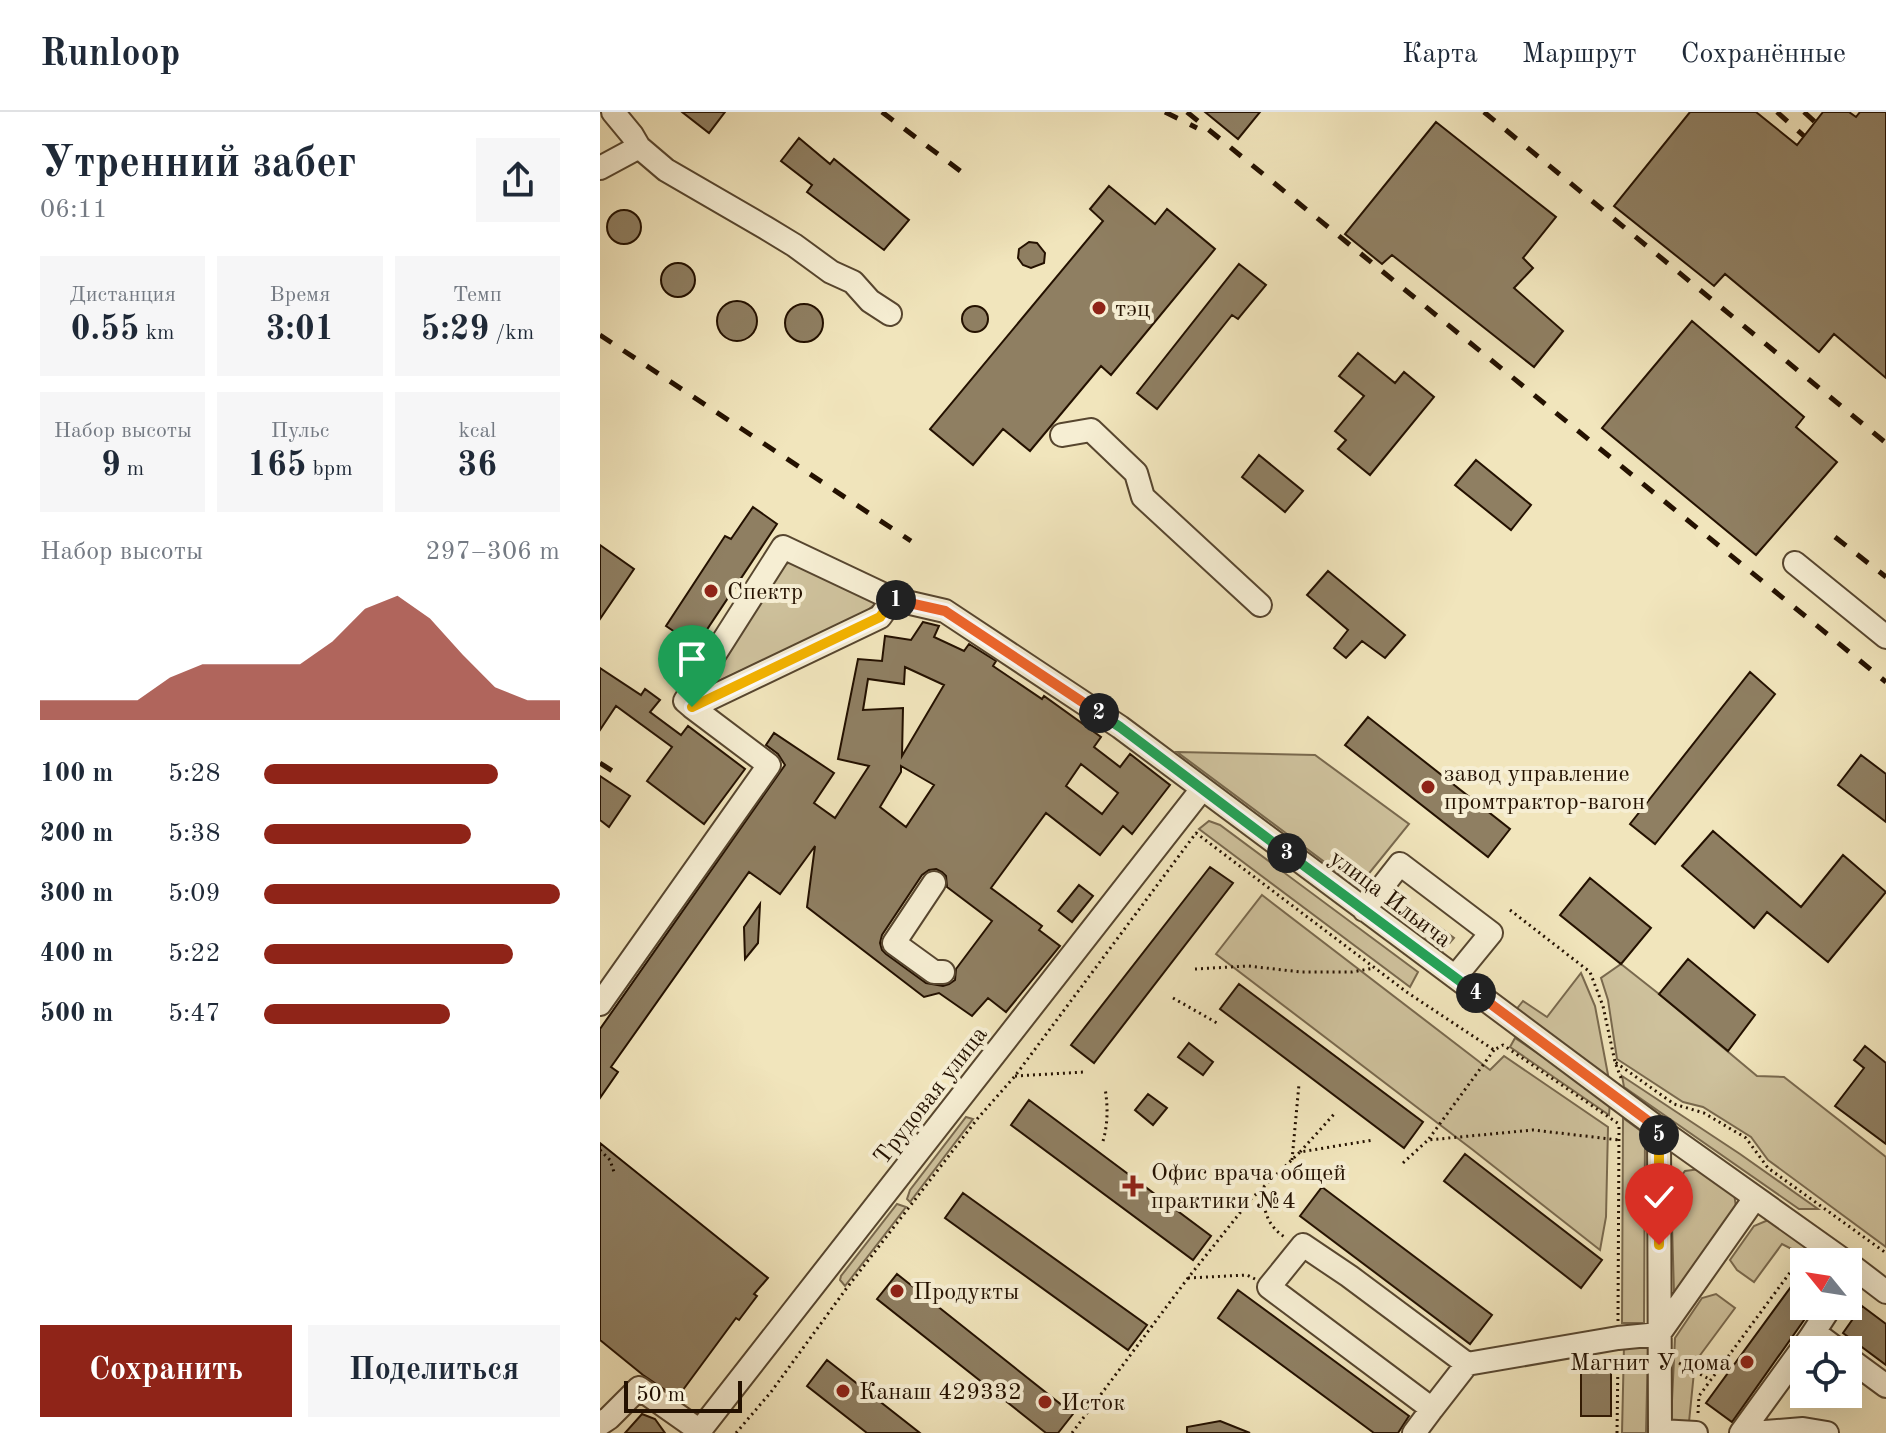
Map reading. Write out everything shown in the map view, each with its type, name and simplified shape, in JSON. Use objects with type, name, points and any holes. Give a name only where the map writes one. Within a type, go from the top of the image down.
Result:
[{"type":"street","points":[[613,112],[639,147],[666,170],[775,233],[831,272],[853,282],[870,301],[890,314]]},
{"type":"street","points":[[600,168],[639,147]]},
{"type":"street","points":[[1062,435],[1091,430],[1136,473],[1143,497],[1260,605]]},
{"type":"street","name":"улица Ильича","points":[[692,707],[685,701],[783,547],[893,599],[945,611],[1120,727],[1659,1129],[1826,1248]]},
{"type":"street","points":[[1795,563],[1886,637]]},
{"type":"street","points":[[600,1004],[769,765],[692,707],[880,617],[893,599]]},
{"type":"street","name":"Трудовая улица","points":[[699,1432],[1202,789]]},
{"type":"street","points":[[1364,910],[1400,864],[1491,933],[1455,977]]},
{"type":"street","points":[[934,883],[894,943],[934,972],[943,972]]},
{"type":"street","points":[[1659,1129],[1660,1432],[1696,1433]]},
{"type":"street","points":[[1659,1344],[1755,1198]]},
{"type":"street","points":[[1432,1409],[1269,1287],[1303,1245],[1467,1364]]},
{"type":"street","name":"улица Ильича","points":[[1862,1274],[1886,1292]]},
{"type":"street","points":[[1741,1433],[1822,1320]]},
{"type":"street","points":[[1814,1332],[1819,1336]]},
{"type":"street","points":[[1414,1433],[1467,1364],[1618,1338],[1659,1344]]},
{"type":"street","points":[[1862,1368],[1886,1386]]},
{"type":"street","points":[[600,1424],[639,1388],[699,1432]]},
{"type":"street","points":[[1753,1433],[1803,1429],[1827,1433]]},
{"type":"path","points":[[736,1433],[771,1392],[978,1118],[1015,1076],[1196,833],[1408,993],[1494,1050]]},
{"type":"path","points":[[1510,910],[1590,972],[1603,1006],[1615,1062],[1627,1091],[1616,1105],[1619,1124],[1617,1433]]},
{"type":"path","points":[[1195,969],[1248,966],[1301,972],[1352,972],[1375,968]]},
{"type":"path","points":[[1173,998],[1217,1023]]},
{"type":"path","points":[[1403,1163],[1428,1140],[1494,1050],[1503,1045],[1619,1124]]},
{"type":"path","points":[[1615,1062],[1674,1104],[1704,1113],[1746,1138],[1768,1168],[1886,1253]]},
{"type":"path","points":[[1015,1076],[1085,1072]]},
{"type":"path","points":[[1292,1160],[1299,1084]]},
{"type":"path","points":[[1103,1141],[1107,1129],[1105,1088]]},
{"type":"path","points":[[1072,1433],[1224,1231],[1336,1112]]},
{"type":"path","points":[[1428,1140],[1533,1130],[1619,1140]]},
{"type":"path","points":[[1300,1152],[1373,1140]]},
{"type":"path","points":[[600,1150],[610,1160],[615,1175]]},
{"type":"path","points":[[1264,1187],[1264,1209],[1271,1226],[1290,1241],[1303,1245]]},
{"type":"path","points":[[1696,1433],[1699,1396],[1790,1273]]},
{"type":"path","points":[[1188,1278],[1247,1275],[1269,1287]]},
{"type":"path","points":[[1659,1344],[1711,1380]]},
{"type":"shaded area","points":[[792,561],[876,603],[866,612],[717,682],[711,681],[710,674],[780,567]]},
{"type":"shaded area","points":[[1177,752],[1315,755],[1409,824],[1358,887]]},
{"type":"shaded area","points":[[1209,821],[1220,825],[1418,972],[1410,987],[1199,829]]},
{"type":"shaded area","points":[[1389,890],[1454,938],[1441,953],[1377,904]]},
{"type":"shaded area","points":[[1262,895],[1490,1070],[1504,1056],[1608,1127],[1606,1217],[1600,1250],[1216,954]]},
{"type":"shaded area","points":[[1621,964],[1757,1076],[1784,1077],[1886,1157],[1886,1247],[1768,1160],[1751,1137],[1703,1107],[1683,1102],[1617,1059],[1608,1000],[1601,978]]},
{"type":"shaded area","points":[[1581,973],[1595,1006],[1609,1080],[1515,1011],[1523,1001],[1547,1017]]},
{"type":"shaded area","points":[[1515,1038],[1610,1102],[1609,1115],[1510,1047]]},
{"type":"shaded area","points":[[1622,1076],[1818,1209],[1799,1209],[1624,1087]]},
{"type":"shaded area","points":[[966,1117],[973,1119],[910,1202],[907,1199],[910,1190]]},
{"type":"shaded area","points":[[1623,1118],[1645,1134],[1644,1323],[1622,1323]]},
{"type":"shaded area","points":[[1700,1169],[1734,1193],[1736,1207],[1680,1289],[1674,1293],[1671,1190],[1685,1171]]},
{"type":"shaded area","points":[[897,1204],[906,1207],[845,1286],[840,1280],[841,1276]]},
{"type":"shaded area","points":[[1773,1218],[1813,1248],[1790,1248],[1782,1244],[1754,1282],[1737,1270],[1730,1260],[1754,1226]]},
{"type":"shaded area","points":[[1716,1294],[1735,1308],[1695,1362],[1689,1422],[1671,1421],[1675,1338],[1702,1298]]},
{"type":"shaded area","points":[[1642,1344],[1648,1347],[1646,1433],[1622,1433],[1624,1345]]},
{"type":"building","points":[[682,112],[725,112],[709,133]]},
{"type":"building","points":[[1205,112],[1260,112],[1238,139]]},
{"type":"building","points":[[1690,112],[1756,112],[1797,145],[1823,112],[1849,112],[1856,117],[1860,112],[1886,112],[1886,378],[1834,334],[1819,352],[1725,274],[1714,286],[1614,206]]},
{"type":"building","points":[[1436,122],[1556,217],[1523,258],[1533,268],[1514,288],[1563,331],[1534,367],[1392,255],[1382,264],[1345,234]]},
{"type":"building","points":[[799,138],[830,164],[834,159],[909,220],[884,250],[807,192],[812,185],[781,161]]},
{"type":"building","name":"тэц","points":[[1109,186],[1155,224],[1167,209],[1215,249],[1111,375],[1101,366],[1030,451],[1003,429],[973,465],[930,429],[1103,221],[1090,209]]},
{"type":"building","points":[[624,210],[636,215],[641,227],[636,239],[624,244],[612,239],[607,227],[612,215]]},
{"type":"building","points":[[1029,242],[1037,243],[1045,253],[1044,263],[1031,268],[1023,265],[1018,258],[1019,249]]},
{"type":"building","points":[[678,263],[690,268],[695,280],[690,292],[678,297],[666,292],[661,280],[666,268]]},
{"type":"building","points":[[1239,264],[1266,285],[1238,319],[1232,315],[1157,409],[1137,393]]},
{"type":"building","points":[[737,301],[751,307],[757,321],[751,335],[737,341],[723,335],[717,321],[723,307]]},
{"type":"building","points":[[804,304],[818,309],[823,323],[818,337],[804,342],[790,337],[785,323],[790,309]]},
{"type":"building","points":[[975,306],[984,310],[988,319],[984,328],[975,332],[966,328],[962,319],[966,310]]},
{"type":"building","points":[[1692,321],[1804,417],[1796,427],[1837,462],[1756,555],[1602,428]]},
{"type":"building","points":[[1358,353],[1395,383],[1404,372],[1434,397],[1370,475],[1338,449],[1346,440],[1335,431],[1364,396],[1339,376]]},
{"type":"building","points":[[1259,455],[1303,491],[1285,512],[1242,477]]},
{"type":"building","points":[[1476,460],[1531,505],[1511,530],[1455,485]]},
{"type":"building","name":"Спектр","points":[[753,507],[777,524],[696,646],[666,626],[725,536],[731,539]]},
{"type":"building","points":[[600,545],[634,569],[600,619]]},
{"type":"building","points":[[1328,571],[1405,635],[1385,658],[1362,641],[1346,658],[1334,648],[1348,630],[1307,595]]},
{"type":"building","points":[[923,622],[939,626],[934,637],[964,651],[969,644],[996,661],[993,666],[1042,699],[1044,696],[1101,737],[1094,747],[1120,767],[1130,754],[1170,785],[1132,834],[1123,826],[1100,855],[1046,813],[991,888],[1042,926],[1039,930],[1060,946],[1006,1012],[988,998],[972,1016],[939,993],[924,997],[807,907],[815,846],[780,894],[749,872],[611,1067],[618,1072],[600,1098],[600,1029],[785,765],[778,754],[766,745],[774,733],[834,773],[814,803],[835,818],[869,766],[838,759],[858,659],[882,661],[885,636],[911,640]],"holes":[[[905,667],[944,685],[902,756],[903,708],[863,710],[868,679],[904,684]],[[1081,764],[1118,793],[1102,814],[1066,786]],[[901,766],[934,785],[906,827],[880,807],[901,772]],[[929,870],[942,872],[946,876],[947,887],[992,921],[956,969],[955,980],[943,986],[926,983],[886,954],[880,943],[882,935],[922,875]]]},
{"type":"building","points":[[600,668],[641,695],[645,689],[660,700],[650,712],[681,735],[688,726],[745,769],[704,824],[647,781],[672,747],[616,706],[600,730]]},
{"type":"building","points":[[1750,672],[1775,694],[1655,844],[1630,824]]},
{"type":"building","name":"завод управление промтрактор-вагон","points":[[1368,717],[1510,829],[1488,857],[1345,745]]},
{"type":"building","points":[[1861,755],[1886,774],[1886,822],[1838,785]]},
{"type":"building","points":[[600,776],[630,796],[609,827],[600,820]]},
{"type":"building","points":[[1713,831],[1801,907],[1843,855],[1886,892],[1828,962],[1767,912],[1754,928],[1682,866]]},
{"type":"building","points":[[1210,867],[1233,883],[1094,1063],[1071,1045]]},
{"type":"building","points":[[1590,878],[1651,928],[1621,964],[1560,915]]},
{"type":"building","points":[[1079,885],[1093,896],[1072,922],[1058,911]]},
{"type":"building","points":[[760,904],[758,943],[745,959],[744,927]]},
{"type":"building","points":[[1688,959],[1755,1015],[1728,1051],[1659,994]]},
{"type":"building","points":[[1239,984],[1423,1122],[1404,1148],[1220,1009]]},
{"type":"building","points":[[1189,1043],[1213,1062],[1203,1075],[1178,1057]]},
{"type":"building","points":[[1865,1046],[1886,1063],[1886,1144],[1835,1106],[1864,1068],[1854,1060]]},
{"type":"building","points":[[1148,1094],[1167,1108],[1153,1125],[1135,1110]]},
{"type":"building","points":[[1029,1100],[1211,1236],[1193,1260],[1011,1125]]},
{"type":"building","points":[[600,1143],[768,1278],[677,1398],[600,1340]]},
{"type":"building","points":[[1465,1154],[1602,1260],[1581,1288],[1444,1181]]},
{"type":"building","points":[[1322,1187],[1492,1315],[1470,1344],[1300,1216]]},
{"type":"building","points":[[963,1193],[1147,1325],[1128,1350],[945,1218]]},
{"type":"building","points":[[897,1274],[1073,1414],[1058,1433],[1046,1433],[877,1299]]},
{"type":"building","points":[[1790,1288],[1790,1320],[1804,1320],[1732,1422],[1706,1403]]},
{"type":"building","points":[[1238,1290],[1409,1416],[1398,1433],[1374,1433],[1218,1318]]},
{"type":"building","points":[[1862,1306],[1886,1324],[1886,1365],[1862,1347],[1862,1336],[1843,1333],[1852,1320],[1862,1320]]},
{"type":"building","points":[[827,1360],[920,1433],[867,1433],[807,1386]]},
{"type":"building","points":[[1581,1372],[1611,1372],[1611,1416],[1581,1416]]},
{"type":"building","points":[[642,1414],[655,1419],[665,1433],[625,1433]]},
{"type":"building","points":[[1220,1421],[1250,1433],[1187,1433],[1187,1427]]},
{"type":"railway","points":[[882,112],[967,176]]},
{"type":"railway","points":[[1165,112],[1197,128]]},
{"type":"railway","points":[[1187,112],[1886,682]]},
{"type":"railway","points":[[1484,112],[1886,443]]},
{"type":"railway","points":[[1777,112],[1804,136]]},
{"type":"railway","points":[[1804,112],[1815,122]]},
{"type":"railway","points":[[600,335],[911,541]]},
{"type":"railway","points":[[1835,537],[1886,577]]},
{"type":"railway","points":[[600,763],[617,774]]},
{"type":"place","name":"тэц","points":[[1099,308]]},
{"type":"place","name":"Спектр","points":[[711,591]]},
{"type":"place","name":"завод управление промтрактор-вагон","points":[[1428,787]]},
{"type":"place","name":"Офис врача общей практики №4","points":[[1133,1186]]},
{"type":"place","name":"Продукты","points":[[897,1291]]},
{"type":"place","name":"Магнит У дома","points":[[1747,1362]]},
{"type":"place","name":"Канаш 429332","points":[[843,1391]]},
{"type":"place","name":"Исток","points":[[1045,1402]]},
{"type":"route","points":[[692,707],[880,617],[893,599],[945,611],[1120,727],[1659,1129],[1659,1245]]}]
